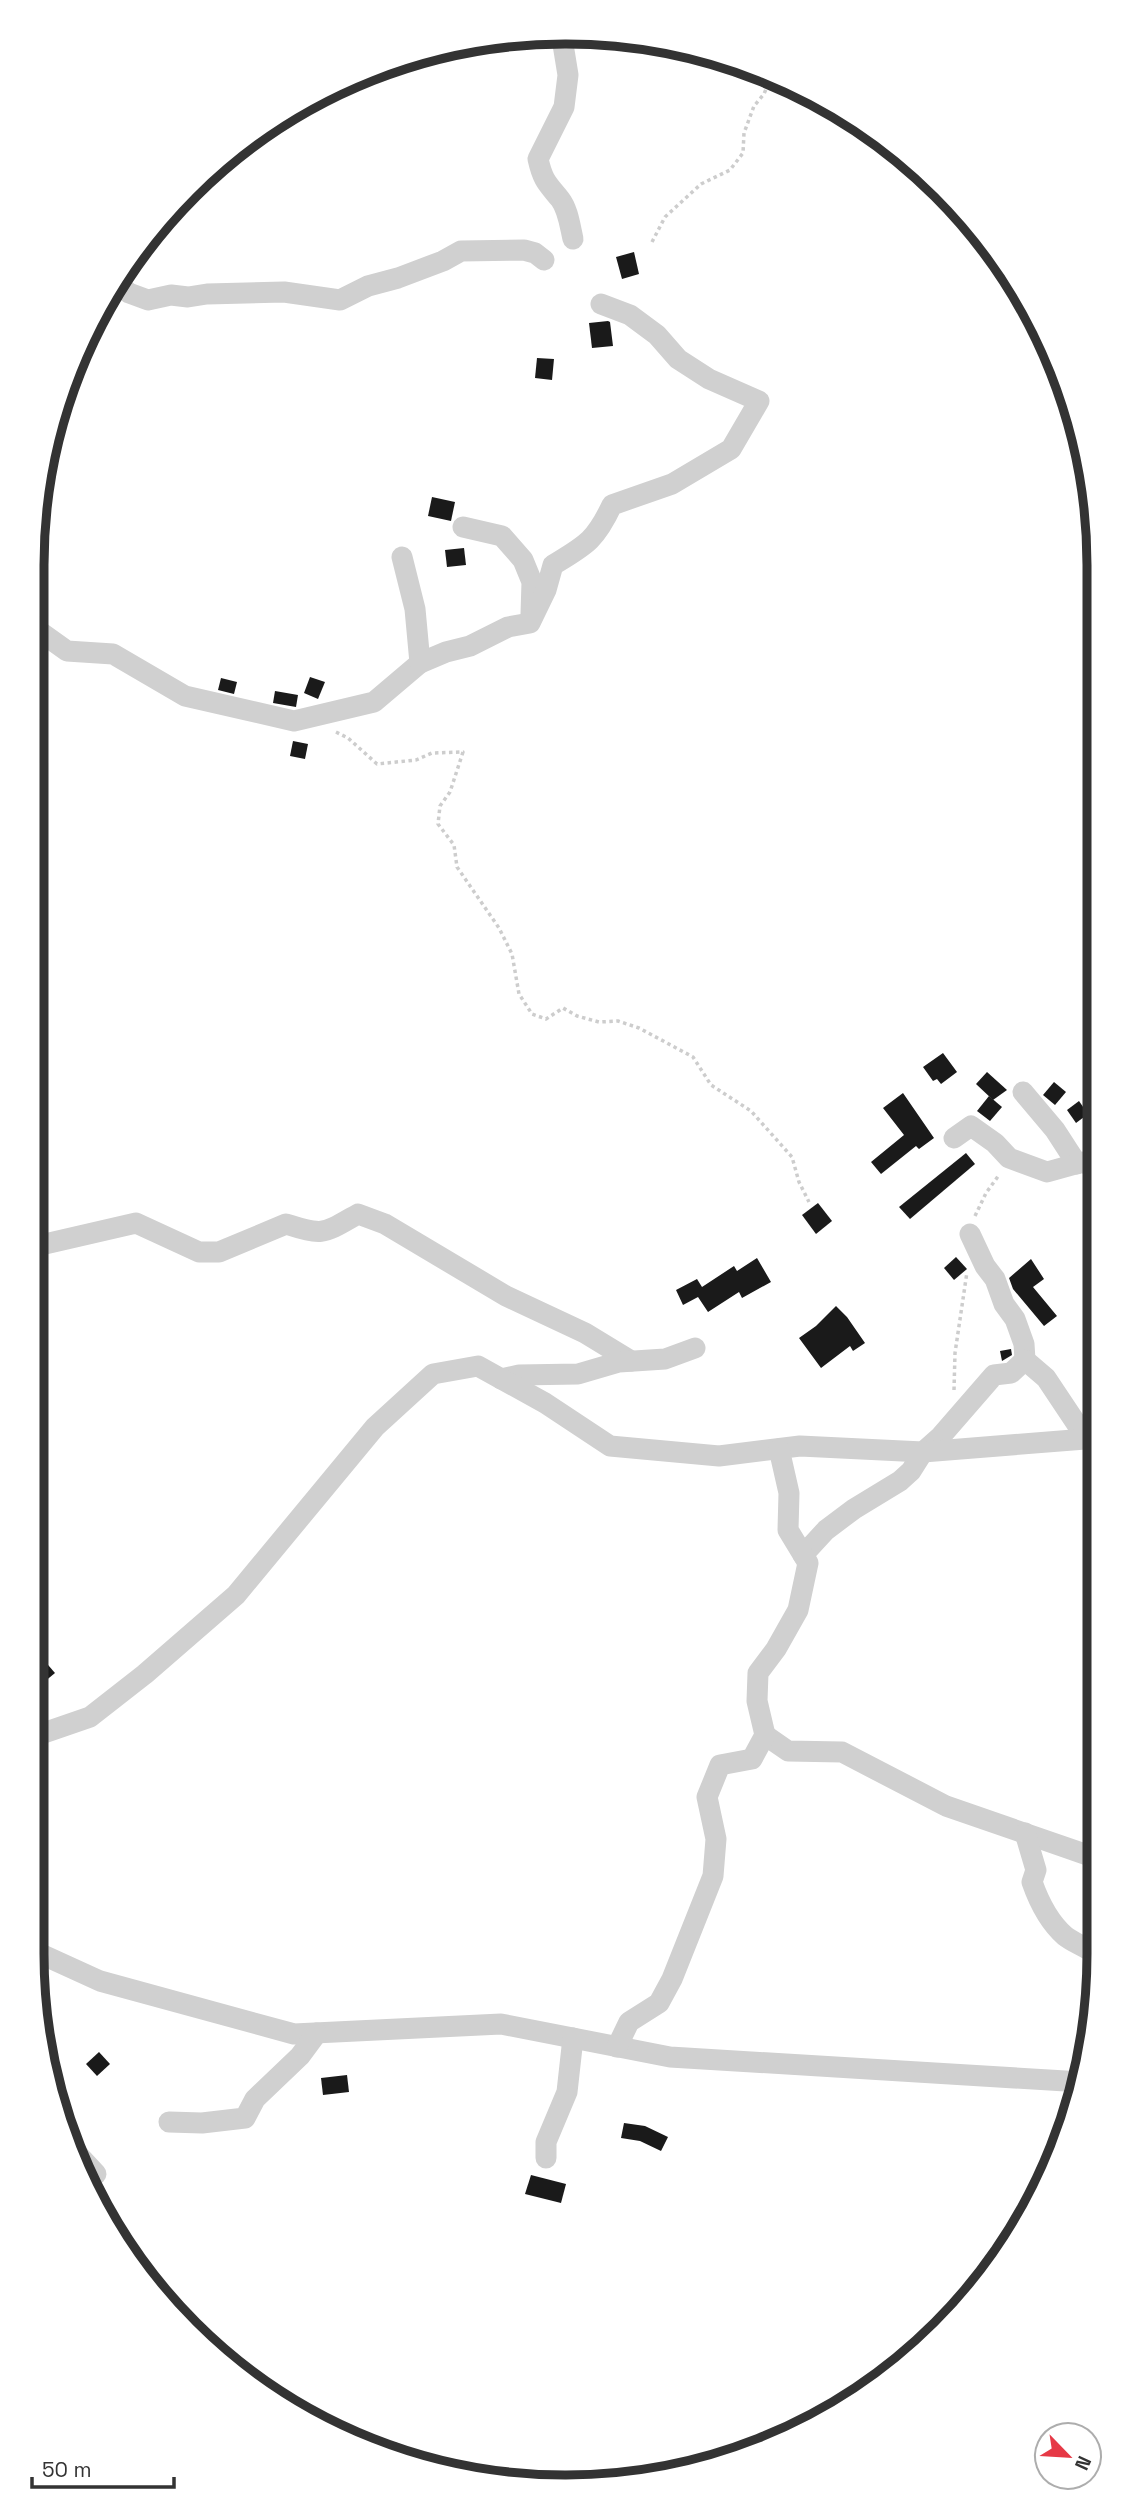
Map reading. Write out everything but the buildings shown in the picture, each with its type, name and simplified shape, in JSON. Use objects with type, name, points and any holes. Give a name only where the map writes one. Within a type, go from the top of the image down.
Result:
[{"type":"street","points":[[563,44],[568,75],[564,107],[538,159],[542,177],[562,201],[573,239]]},
{"type":"street","points":[[124,289],[148,300],[171,295],[188,297],[284,292],[340,300],[368,286],[443,261],[461,251],[524,250],[536,253],[544,260]]},
{"type":"street","points":[[530,623],[553,565],[593,538],[612,505],[671,484],[731,449],[759,401],[709,379],[678,359],[657,335],[630,315],[601,304]]},
{"type":"street","points":[[463,527],[502,536],[523,560],[532,582],[530,623]]},
{"type":"street","points":[[402,556],[415,609],[420,663]]},
{"type":"street","points":[[44,635],[67,651],[113,654],[186,696],[294,721],[374,702],[420,663],[470,646],[508,627],[530,623]]},
{"type":"street","points":[[1023,1092],[1087,1166]]},
{"type":"street","points":[[954,1138],[971,1126],[995,1143],[1009,1158],[1047,1172],[1087,1166]]},
{"type":"street","points":[[44,1245],[136,1223],[199,1252],[219,1252],[286,1224],[316,1233],[331,1229],[358,1214],[385,1224],[506,1296],[585,1333],[631,1361]]},
{"type":"street","points":[[970,1234],[985,1266],[995,1279],[1004,1304],[1015,1319],[1024,1344],[1025,1360],[1046,1378],[1087,1431]]},
{"type":"street","points":[[500,1379],[519,1375],[578,1374],[595,1367],[665,1359],[695,1348]]},
{"type":"street","points":[[803,1555],[826,1530],[911,1471],[923,1452],[994,1375],[1011,1373],[1025,1360]]},
{"type":"street","points":[[44,1733],[90,1717],[145,1674],[236,1595],[375,1427],[433,1374],[478,1366],[544,1403],[610,1446],[719,1456],[813,1445],[923,1452],[1087,1438]]},
{"type":"street","points":[[779,1449],[789,1493],[788,1530],[808,1563],[798,1610],[776,1649],[758,1673],[757,1702],[765,1735],[788,1751],[842,1752],[946,1806],[1087,1855]]},
{"type":"street","points":[[617,2047],[629,2022],[659,2003],[672,1979],[713,1876],[716,1839],[707,1797],[720,1765],[752,1759],[765,1735]]},
{"type":"street","points":[[1025,1833],[1036,1870],[1032,1882],[1044,1910],[1066,1937],[1087,1947]]},
{"type":"street","points":[[44,1955],[100,1981],[294,2034],[501,2024],[670,2057],[1071,2081]]},
{"type":"street","points":[[169,2122],[202,2123],[246,2118],[255,2099],[300,2056],[317,2033]]},
{"type":"street","points":[[546,2158],[546,2142],[567,2092],[573,2038]]},
{"type":"street","points":[[90,2168],[96,2174]]},
{"type":"path","points":[[652,242],[665,217],[701,184],[730,170],[743,153],[744,133],[754,106],[768,84]]},
{"type":"path","points":[[316,716],[327,728],[348,738],[377,764],[416,760],[432,753],[463,751],[450,792],[440,806],[438,824],[454,845],[457,867],[508,945],[519,995],[532,1014],[546,1019],[563,1008],[577,1016],[599,1022],[618,1020],[693,1057],[711,1084],[751,1111],[792,1157],[799,1182],[809,1202]]},
{"type":"path","points":[[970,1234],[976,1211],[1000,1174],[1004,1153]]},
{"type":"path","points":[[951,1422],[957,1341],[967,1268]]}]
